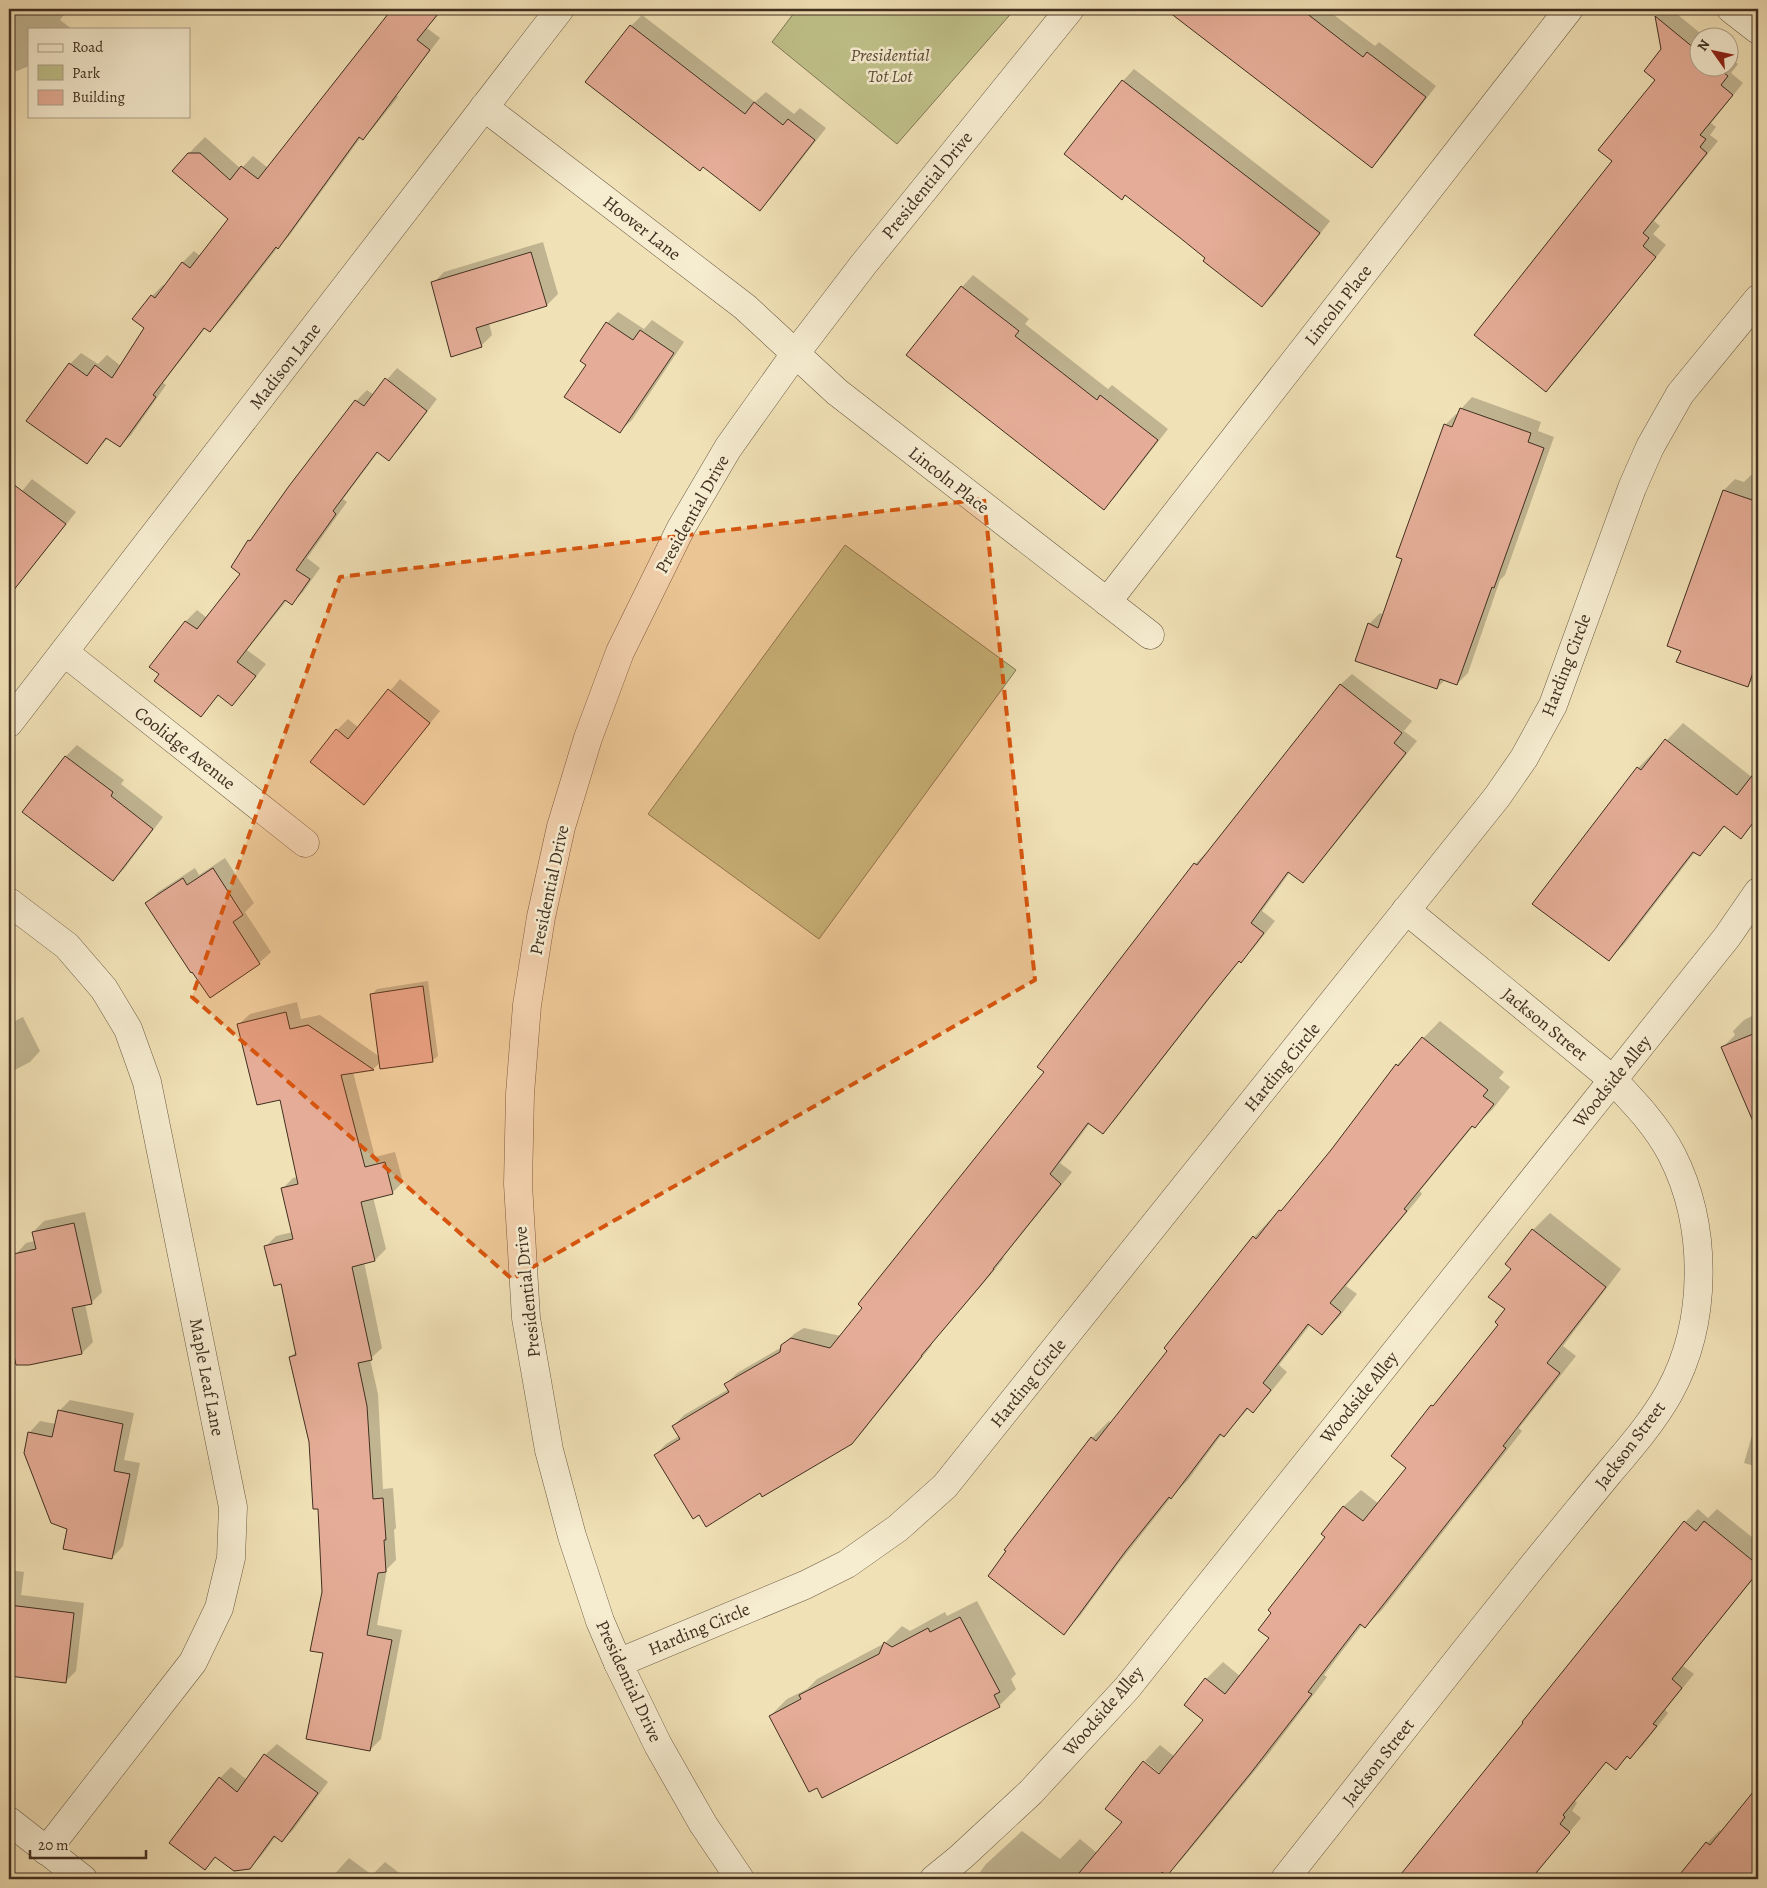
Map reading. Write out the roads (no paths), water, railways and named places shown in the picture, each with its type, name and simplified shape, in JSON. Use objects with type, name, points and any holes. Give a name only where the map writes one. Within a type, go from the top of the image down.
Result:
[{"type":"street","name":"Madison Lane","points":[[9,723],[560,9]]},
{"type":"street","name":"Presidential Drive","points":[[740,1879],[703,1824],[662,1753],[618,1663],[600,1621],[572,1536],[549,1450],[526,1318],[518,1184],[520,1094],[527,1005],[541,917],[561,827],[588,738],[620,652],[681,528],[728,448],[795,354],[862,265],[1070,9]]},
{"type":"street","name":"Lincoln Place","points":[[1106,602],[1569,9]]},
{"type":"street","points":[[1731,9],[1758,30]]},
{"type":"street","name":"Hoover Lane","points":[[484,107],[745,307],[795,354]]},
{"type":"street","name":"Harding Circle","points":[[618,1663],[805,1585],[847,1564],[898,1528],[945,1486],[1497,796],[1524,758],[1553,705],[1632,488],[1650,446],[1680,394],[1758,299]]},
{"type":"street","name":"Lincoln Place","points":[[795,354],[837,392],[1150,635]]},
{"type":"street","name":"Coolidge Avenue","points":[[64,652],[305,844]]},
{"type":"street","name":"Woodside Alley","points":[[934,1879],[961,1857],[1031,1792],[1127,1688],[1727,937],[1758,892]]},
{"type":"street","name":"Maple Leaf Lane","points":[[9,902],[67,946],[104,989],[128,1029],[149,1092],[233,1507],[231,1558],[219,1608],[192,1662],[46,1851]]},
{"type":"street","name":"Jackson Street","points":[[1285,1879],[1516,1586],[1645,1429],[1670,1392],[1686,1352],[1696,1309],[1699,1256],[1690,1204],[1672,1155],[1643,1111],[1612,1079],[1406,910]]},
{"type":"street","points":[[9,1821],[83,1879]]},
{"type":"park label","name":"Presidential Tot Lot","points":[[890,65]]}]
